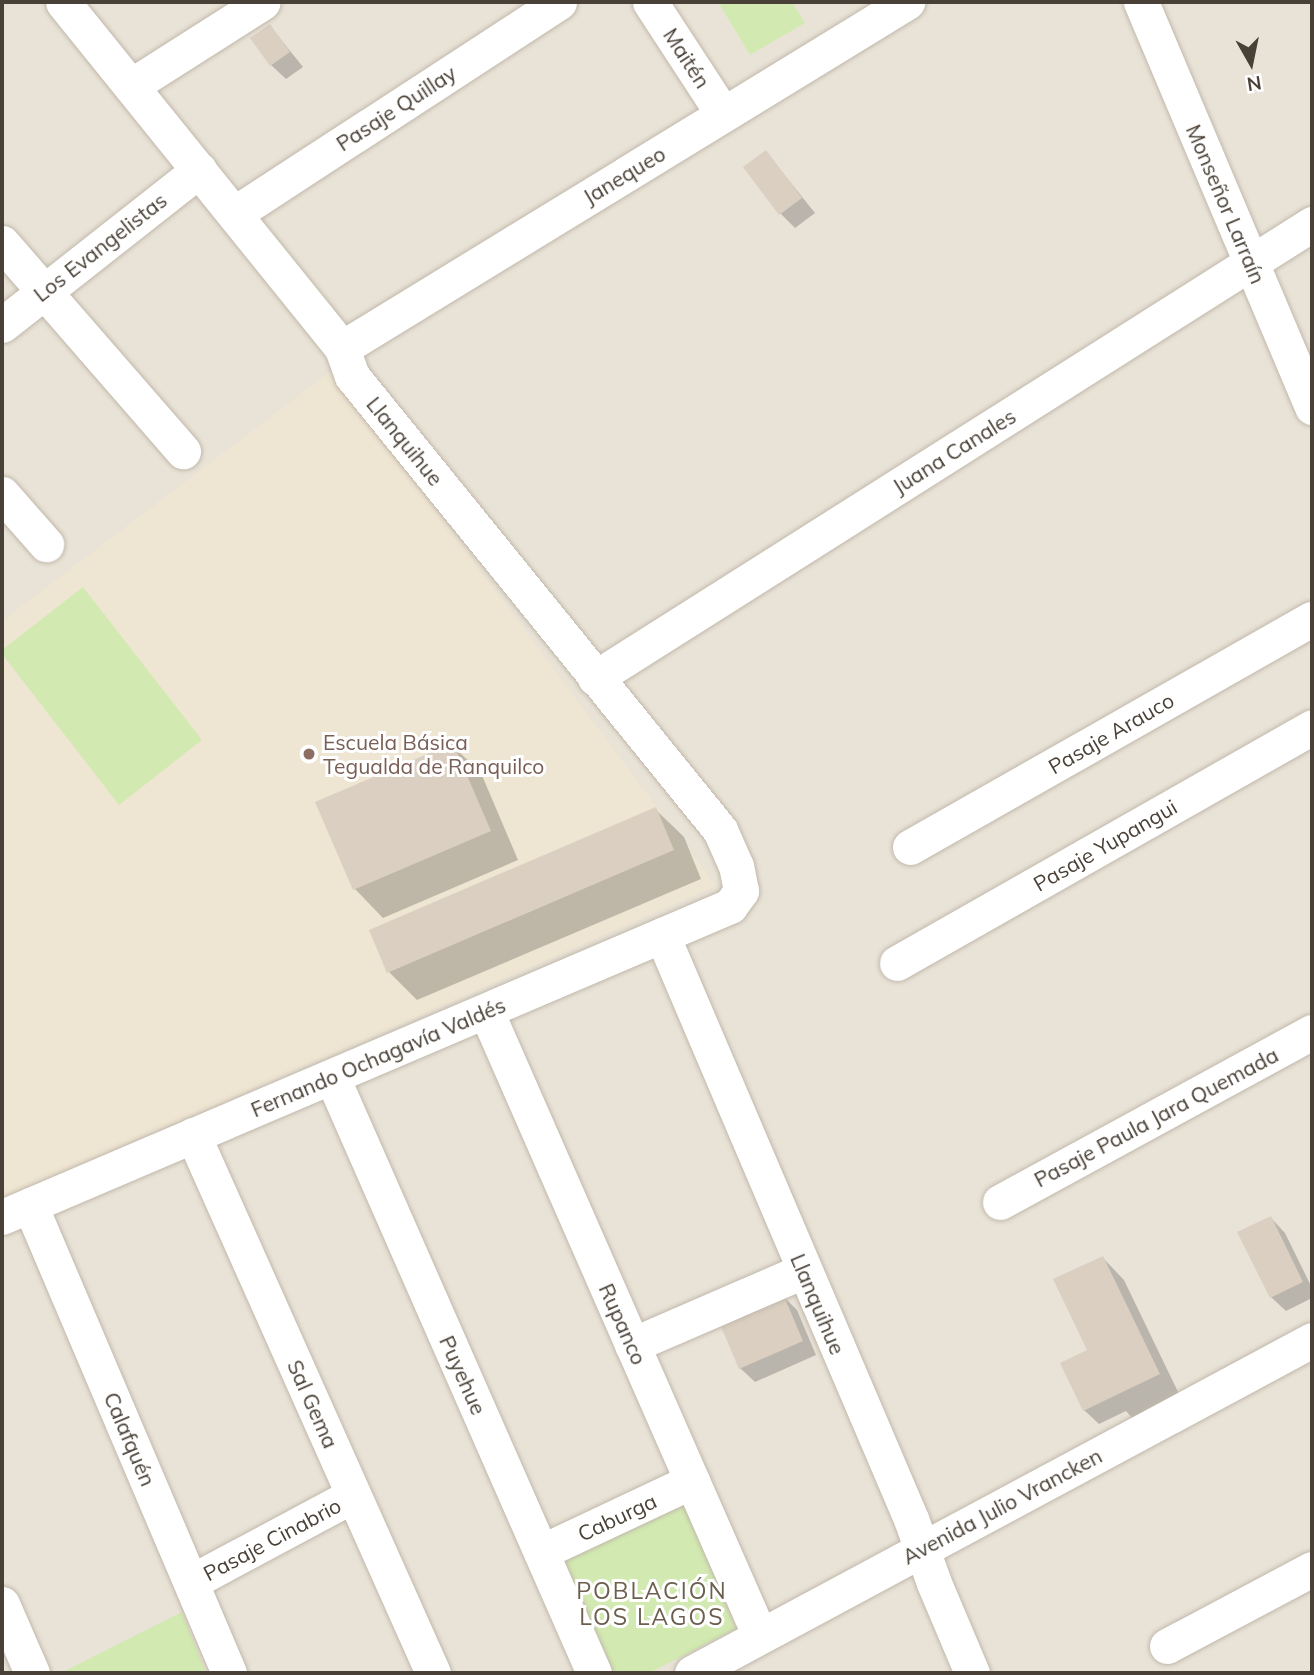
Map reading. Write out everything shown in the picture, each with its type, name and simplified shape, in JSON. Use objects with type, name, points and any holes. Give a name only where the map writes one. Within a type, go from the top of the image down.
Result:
[{"type":"street","name":"Llanquihue","points":[[63,2],[342,348],[352,376],[720,831],[730,850],[741,884]]},
{"type":"street","points":[[131,86],[262,2]]},
{"type":"street","name":"Pasaje Quillay","points":[[234,214],[559,2]]},
{"type":"street","name":"Maitén","points":[[650,2],[723,114]]},
{"type":"street","name":"Janequeo","points":[[342,348],[907,2]]},
{"type":"street","name":"Monseñor Larraín","points":[[1141,2],[1312,407]]},
{"type":"street","name":"Los Evangelistas","points":[[2,325],[199,170]]},
{"type":"street","name":"Juana Canales","points":[[595,678],[1312,224]]},
{"type":"street","points":[[2,243],[183,451]]},
{"type":"street","points":[[2,494],[46,544]]},
{"type":"street","name":"Pasaje Arauco","points":[[910,847],[1312,619]]},
{"type":"street","name":"Pasaje Yupangui","points":[[897,963],[1312,727]]},
{"type":"street","name":"Fernando Ochagavía Valdés","points":[[16,1211],[730,906],[739,897],[741,884]]},
{"type":"street","name":"Llanquihue","points":[[662,935],[972,1673]]},
{"type":"street","name":"Rupanco","points":[[486,1011],[760,1636]]},
{"type":"street","name":"Pasaje Paula Jara Quemada","points":[[1000,1202],[1312,1032]]},
{"type":"street","name":"Puyehue","points":[[332,1077],[594,1673]]},
{"type":"street","name":"Sal Gema","points":[[193,1135],[433,1673]]},
{"type":"street","name":"Calafquén","points":[[16,1211],[191,1582],[229,1673]]},
{"type":"street","points":[[632,1346],[803,1270]]},
{"type":"street","name":"Avenida Julio Vrancken","points":[[702,1671],[760,1636],[1312,1340]]},
{"type":"street","name":"Caburga","points":[[541,1552],[692,1481]]},
{"type":"street","name":"Pasaje Cinabrio","points":[[191,1582],[353,1495]]},
{"type":"street","points":[[1167,1646],[1312,1569]]},
{"type":"street","points":[[4,1614],[32,1673]]},
{"type":"shaded area","points":[[2,2],[1312,2],[1312,1673],[2,1673]]},
{"type":"shaded area","name":"Escuela Básica Tegualda de Ranquilco","points":[[331,371],[716,886],[2,1199],[2,621]]},
{"type":"green space","points":[[718,2],[792,2],[805,23],[750,55]]},
{"type":"green space","points":[[83,587],[202,740],[119,805],[2,654],[2,650]]},
{"type":"green space","points":[[685,1499],[736,1629],[649,1673],[611,1673],[559,1564]]},
{"type":"green space","points":[[182,1612],[206,1673],[61,1673]]},
{"type":"building","points":[[270,24],[290,52],[270,66],[250,38]]},
{"type":"building","points":[[766,150],[802,198],[779,215],[743,167]]},
{"type":"building","points":[[453,743],[491,831],[353,890],[315,802]]},
{"type":"building","points":[[656,807],[674,850],[387,973],[369,930]]},
{"type":"building","points":[[1271,1216],[1303,1282],[1270,1298],[1237,1232]]},
{"type":"building","points":[[1103,1256],[1160,1374],[1083,1411],[1060,1363],[1087,1350],[1053,1279]]},
{"type":"building","points":[[783,1294],[803,1341],[739,1369],[719,1322]]},
{"type":"place","name":"Escuela Básica Tegualda de Ranquilco","points":[[309,754]]},
{"type":"district","name":"POBLACIÓN LOS LAGOS","points":[[652,1604]]}]
